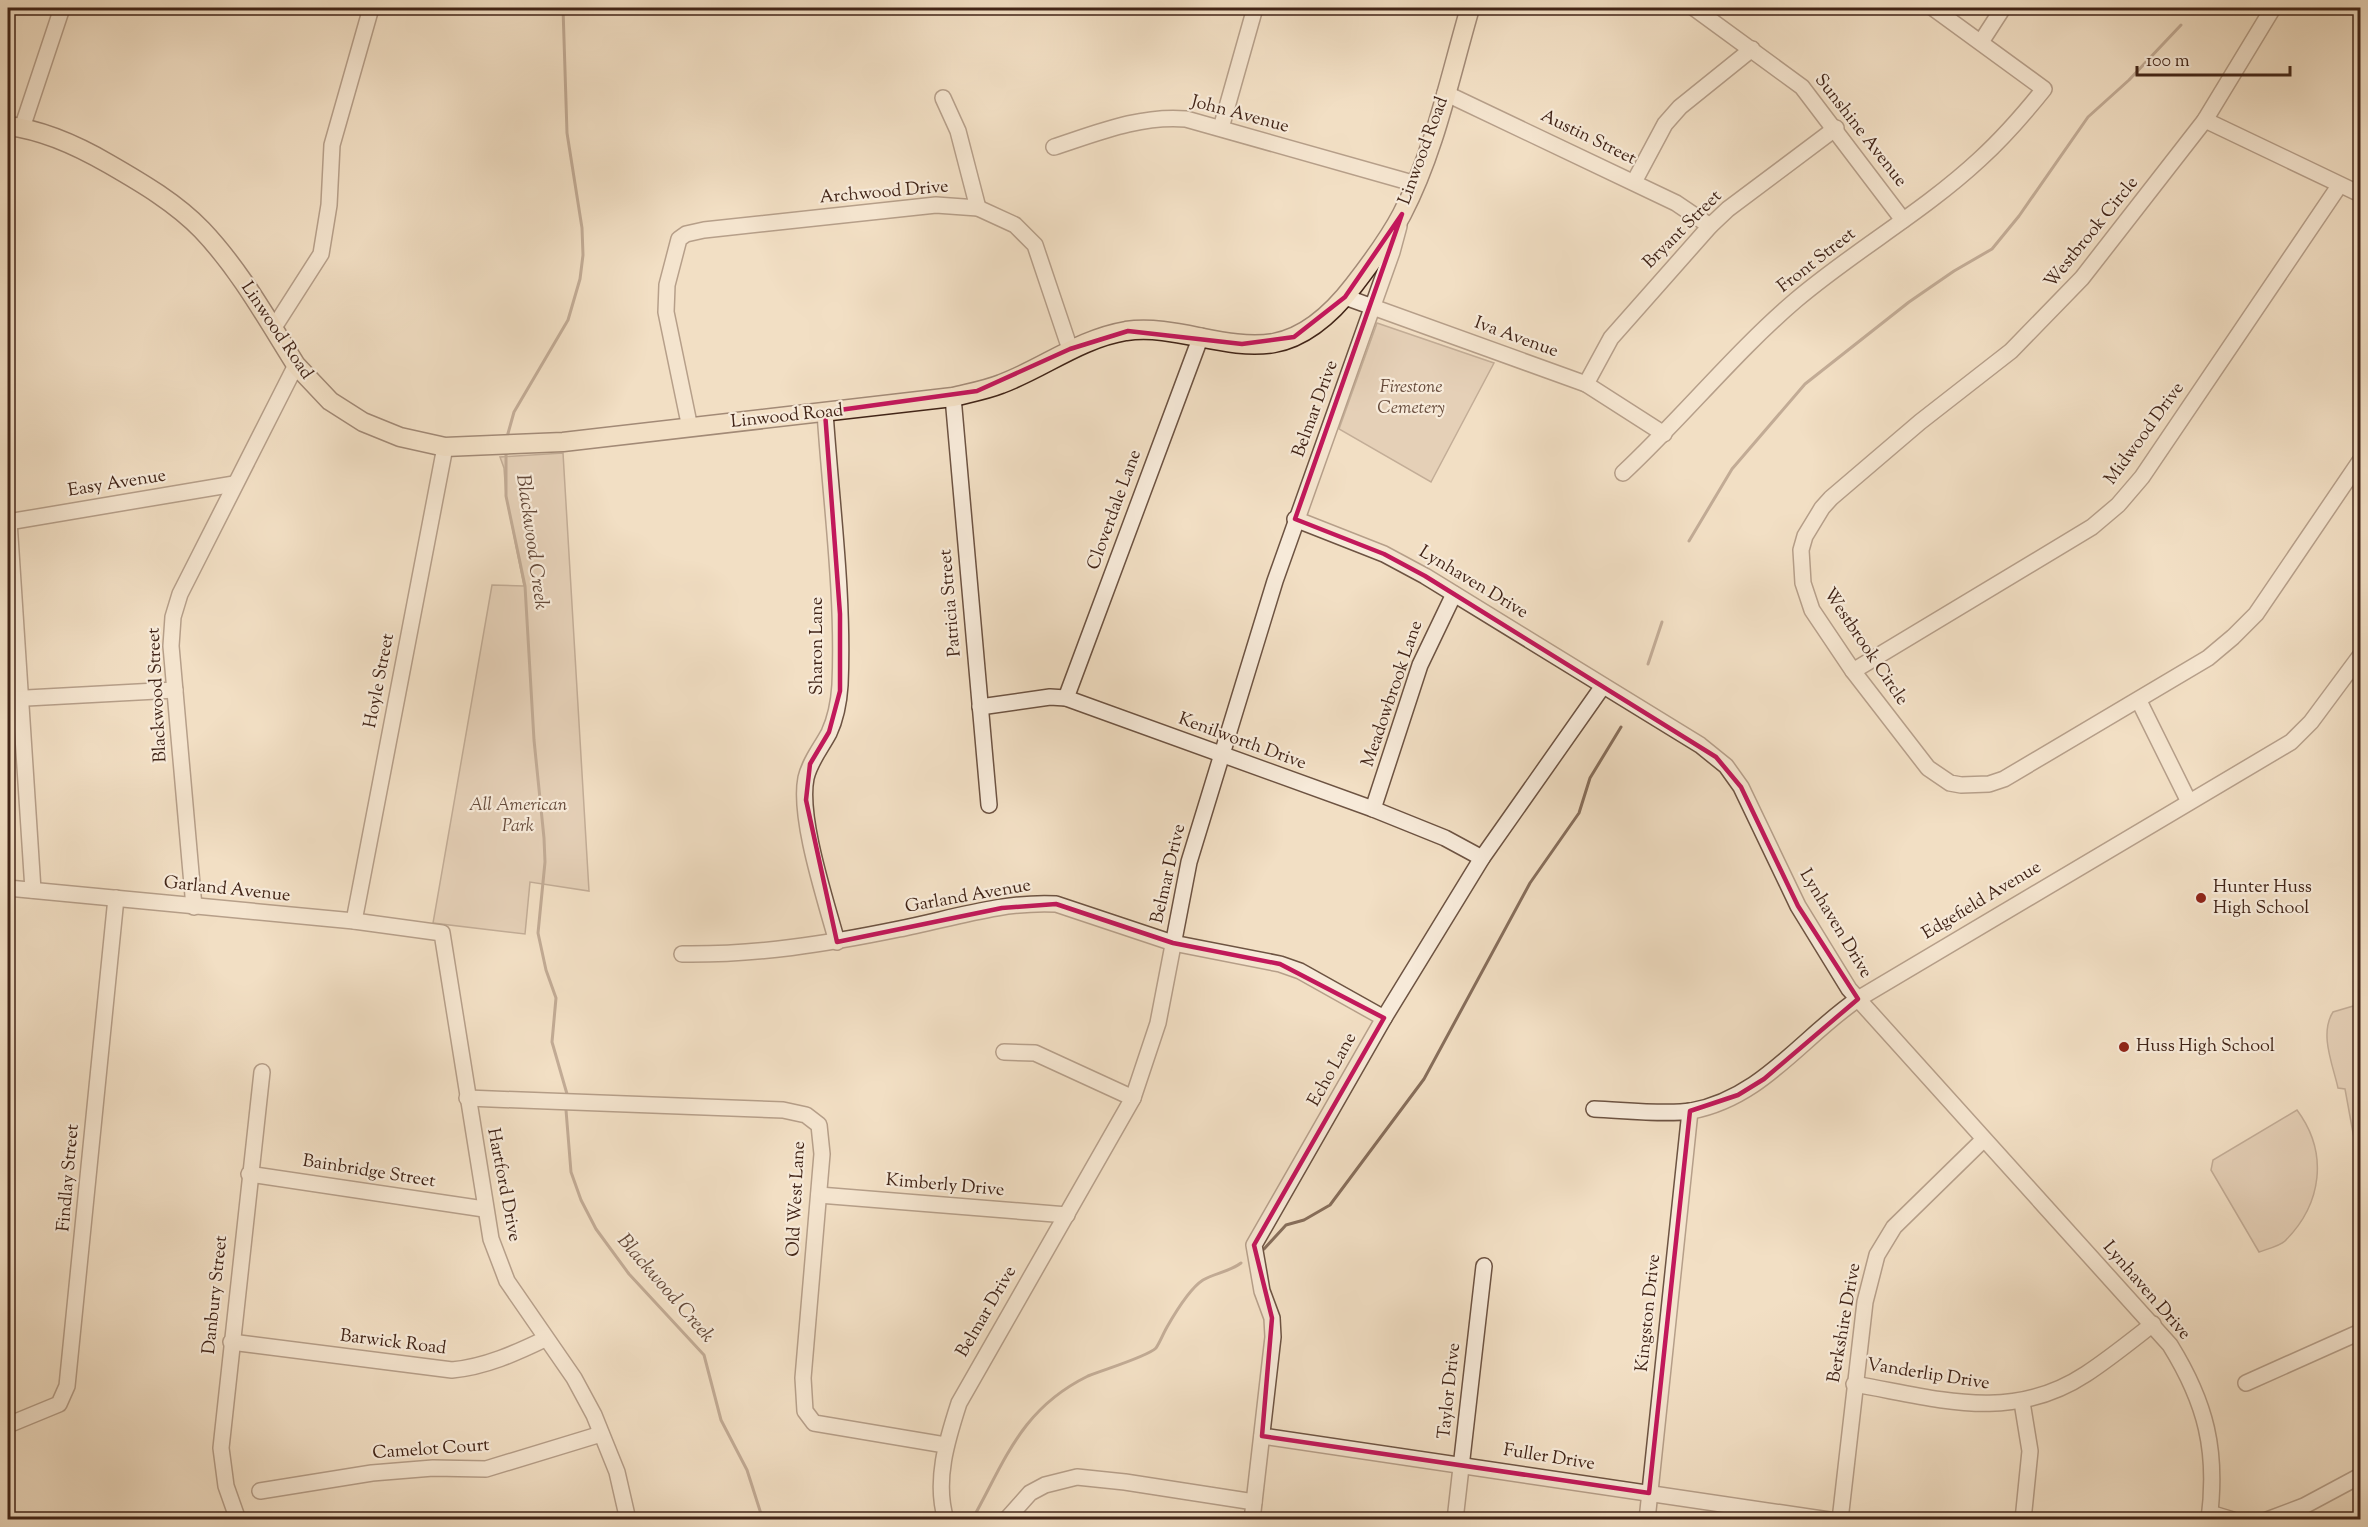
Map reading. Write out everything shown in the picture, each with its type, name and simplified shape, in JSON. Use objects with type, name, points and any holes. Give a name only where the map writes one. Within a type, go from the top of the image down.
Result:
[{"type":"main road","name":"Linwood Road","points":[[15,127],[48,135],[97,157],[167,199],[201,229],[224,255],[296,365],[330,401],[363,423],[400,437],[445,447],[488,447],[537,443],[690,428],[953,397],[1002,384],[1070,349],[1101,337],[1128,331],[1150,330],[1242,344],[1275,342],[1294,337],[1312,327],[1345,297],[1379,251],[1402,214],[1416,184],[1446,93],[1470,8]]},
{"type":"street","points":[[15,127],[62,8]]},
{"type":"street","points":[[273,328],[321,254],[329,205],[332,145],[371,8]]},
{"type":"street","points":[[1221,128],[1255,8]]},
{"type":"street","name":"Sunshine Avenue","points":[[1694,8],[1802,87],[1836,128],[1904,220]]},
{"type":"street","points":[[1933,8],[1981,42],[2003,8]]},
{"type":"street","name":"Westbrook Circle","points":[[2273,8],[2205,120],[2139,208],[2062,302],[2011,351],[1920,422],[1831,498],[1816,516],[1805,536],[1801,550],[1806,596],[1812,610],[1853,671],[1928,768],[1950,783],[1989,784],[2004,779],[2208,658],[2256,614],[2361,461]]},
{"type":"street","name":"Front Street","points":[[1623,473],[1794,302],[1837,267],[1904,220],[1979,160],[2023,115],[2044,89],[1981,42]]},
{"type":"street","points":[[1634,182],[1665,124],[1680,107],[1752,50]]},
{"type":"street","name":"Austin Street","points":[[1446,93],[1676,203],[1710,226]]},
{"type":"street","points":[[943,98],[958,131],[978,208]]},
{"type":"street","name":"John Avenue","points":[[1054,147],[1153,118],[1186,119],[1416,184]]},
{"type":"street","points":[[2205,120],[2339,186],[2361,194]]},
{"type":"street","name":"Bryant Street","points":[[1586,384],[1611,338],[1710,226],[1728,209],[1836,128]]},
{"type":"street","name":"Midwood Drive","points":[[1853,671],[2092,527],[2118,505],[2142,477],[2339,186]]},
{"type":"street","name":"Archwood Drive","points":[[690,428],[670,339],[666,299],[679,239],[686,234],[704,230],[936,205],[978,208],[1016,225],[1035,245],[1070,349]]},
{"type":"street","name":"Belmar Drive","points":[[944,1515],[940,1489],[945,1445],[959,1403],[970,1379],[1133,1098],[1158,1023],[1189,862],[1295,519],[1373,307],[1402,214]]},
{"type":"street","name":"Iva Avenue","points":[[1345,297],[1586,384],[1664,434]]},
{"type":"street","name":"Cloverdale Lane","points":[[1066,698],[1200,336]]},
{"type":"street","name":"Blackwood Street","points":[[194,907],[171,646],[176,604],[234,484],[296,365]]},
{"type":"street","name":"Patricia Street","points":[[953,397],[989,805]]},
{"type":"street","name":"Sharon Lane","points":[[825,412],[840,614],[840,691],[829,732],[810,764],[806,780],[806,800],[816,863],[837,942]]},
{"type":"street","name":"Hoyle Street","points":[[354,921],[445,447]]},
{"type":"street","name":"Easy Avenue","points":[[8,522],[234,484]]},
{"type":"street","name":"Lynhaven Drive","points":[[1295,519],[1384,554],[1454,594],[1700,745],[1734,775],[1798,906],[1830,962],[1858,999],[2170,1345],[2190,1378],[2205,1418],[2212,1453],[2210,1516]]},
{"type":"street","points":[[8,522],[13,698],[33,890]]},
{"type":"street","name":"Meadowbrook Lane","points":[[1373,809],[1420,665],[1454,594]]},
{"type":"street","name":"Edgefield Avenue","points":[[1594,1109],[1690,1111],[1738,1095],[1764,1079],[1834,1015],[1858,999],[2292,742],[2311,722],[2361,656]]},
{"type":"street","name":"Echo Lane","points":[[1252,1520],[1273,1337],[1272,1318],[1262,1291],[1254,1245],[1384,1018],[1482,858],[1603,686]]},
{"type":"street","points":[[13,698],[175,690]]},
{"type":"street","name":"Kenilworth Drive","points":[[980,707],[1050,697],[1066,698],[1373,809],[1445,838],[1482,858]]},
{"type":"street","points":[[2139,700],[2189,802]]},
{"type":"street","name":"Garland Avenue","points":[[8,888],[354,921],[442,933]]},
{"type":"street","name":"Findlay Street","points":[[8,1425],[59,1404],[67,1386],[116,898]]},
{"type":"street","name":"Garland Avenue","points":[[682,954],[739,955],[837,942],[1037,903],[1074,908],[1173,943],[1280,964],[1300,971],[1384,1018]]},
{"type":"street","name":"Hartford Drive","points":[[442,933],[484,1209],[491,1239],[507,1281],[582,1393],[602,1434],[617,1472],[628,1520]]},
{"type":"street","points":[[1004,1052],[1035,1053],[1133,1098]]},
{"type":"street","name":"Danbury Street","points":[[238,1520],[226,1486],[221,1448],[249,1174],[262,1072]]},
{"type":"street","name":"Old West Lane","points":[[467,1098],[783,1110],[806,1115],[819,1125],[822,1154],[803,1378],[805,1411],[814,1423],[945,1445]]},
{"type":"street","name":"Kingston Drive","points":[[1647,1520],[1690,1111]]},
{"type":"street","name":"Berkshire Drive","points":[[1840,1520],[1864,1302],[1871,1270],[1884,1240],[1916,1203],[1983,1140]]},
{"type":"street","name":"Bainbridge Street","points":[[249,1174],[484,1209]]},
{"type":"street","name":"Kimberly Drive","points":[[819,1195],[1067,1215]]},
{"type":"street","name":"Taylor Drive","points":[[1455,1520],[1484,1266]]},
{"type":"street","name":"Vanderlip Drive","points":[[1854,1384],[1971,1404],[2003,1405],[2022,1402],[2050,1393],[2085,1375],[2153,1324]]},
{"type":"street","points":[[2246,1383],[2361,1332]]},
{"type":"street","name":"Barwick Road","points":[[231,1342],[452,1370],[501,1358],[545,1339]]},
{"type":"street","points":[[2022,1402],[2030,1451],[2023,1520]]},
{"type":"street","name":"Camelot Court","points":[[260,1491],[372,1473],[433,1468],[486,1469],[602,1434]]},
{"type":"street","name":"Fuller Drive","points":[[1262,1436],[1829,1520]]},
{"type":"street","points":[[2267,1520],[2304,1506],[2361,1476]]},
{"type":"street","points":[[1006,1520],[1030,1492],[1045,1485],[1077,1477],[1254,1502]]},
{"type":"street","points":[[2210,1516],[2234,1520]]},
{"type":"highlighted area","points":[[1402,214],[1295,519],[1384,554],[1425,576],[1716,757],[1741,787],[1798,906],[1858,999],[1764,1079],[1738,1095],[1690,1111],[1649,1493],[1262,1436],[1272,1318],[1254,1245],[1384,1018],[1280,964],[1173,943],[1056,904],[1002,908],[837,942],[806,800],[810,764],[829,732],[840,691],[840,614],[825,412],[977,391],[1070,349],[1128,331],[1242,344],[1294,337],[1345,297]]},
{"type":"green space","name":"Firestone Cemetery","points":[[1377,323],[1494,363],[1431,482],[1339,429]]},
{"type":"green space","name":"All American Park","points":[[563,453],[589,891],[530,882],[525,934],[433,923],[492,585],[524,586],[506,496],[504,468],[500,457]]},
{"type":"green space","points":[[2360,1004],[2360,1171],[2345,1089],[2338,1088],[2327,1040],[2327,1030],[2333,1012]]},
{"type":"green space","points":[[2297,1110],[2314,1143],[2317,1178],[2313,1195],[2307,1211],[2285,1241],[2259,1252],[2211,1170],[2213,1160]]},
{"type":"waterway","name":"Blackwood Creek","points":[[507,437],[514,412],[568,320],[580,279],[583,255],[582,228],[567,133],[563,8]]},
{"type":"waterway","points":[[1689,541],[1732,469],[1805,384],[1909,302],[1954,271],[1992,249],[2019,216],[2088,117],[2129,80],[2181,25]]},
{"type":"waterway","name":"Blackwood Creek","points":[[506,449],[506,496],[525,586],[534,740],[544,838],[545,862],[538,933],[546,970],[556,998],[552,1042],[567,1094]]},
{"type":"waterway","points":[[1648,664],[1662,622]]},
{"type":"waterway","points":[[1264,1249],[1286,1225],[1304,1220],[1330,1205],[1424,1079],[1530,883],[1579,813],[1590,778],[1621,727]]},
{"type":"waterway","name":"Blackwood Creek","points":[[566,1110],[571,1172],[581,1200],[596,1229],[629,1274],[704,1355],[721,1420],[747,1470],[763,1520]]},
{"type":"waterway","points":[[972,1520],[1006,1456],[1031,1420],[1046,1404],[1065,1389],[1088,1376],[1151,1352],[1156,1348],[1174,1315],[1193,1289],[1203,1280],[1241,1263]]},
{"type":"place","name":"Hunter Huss High School","points":[[2201,898]]},
{"type":"place","name":"Huss High School","points":[[2124,1047]]}]
